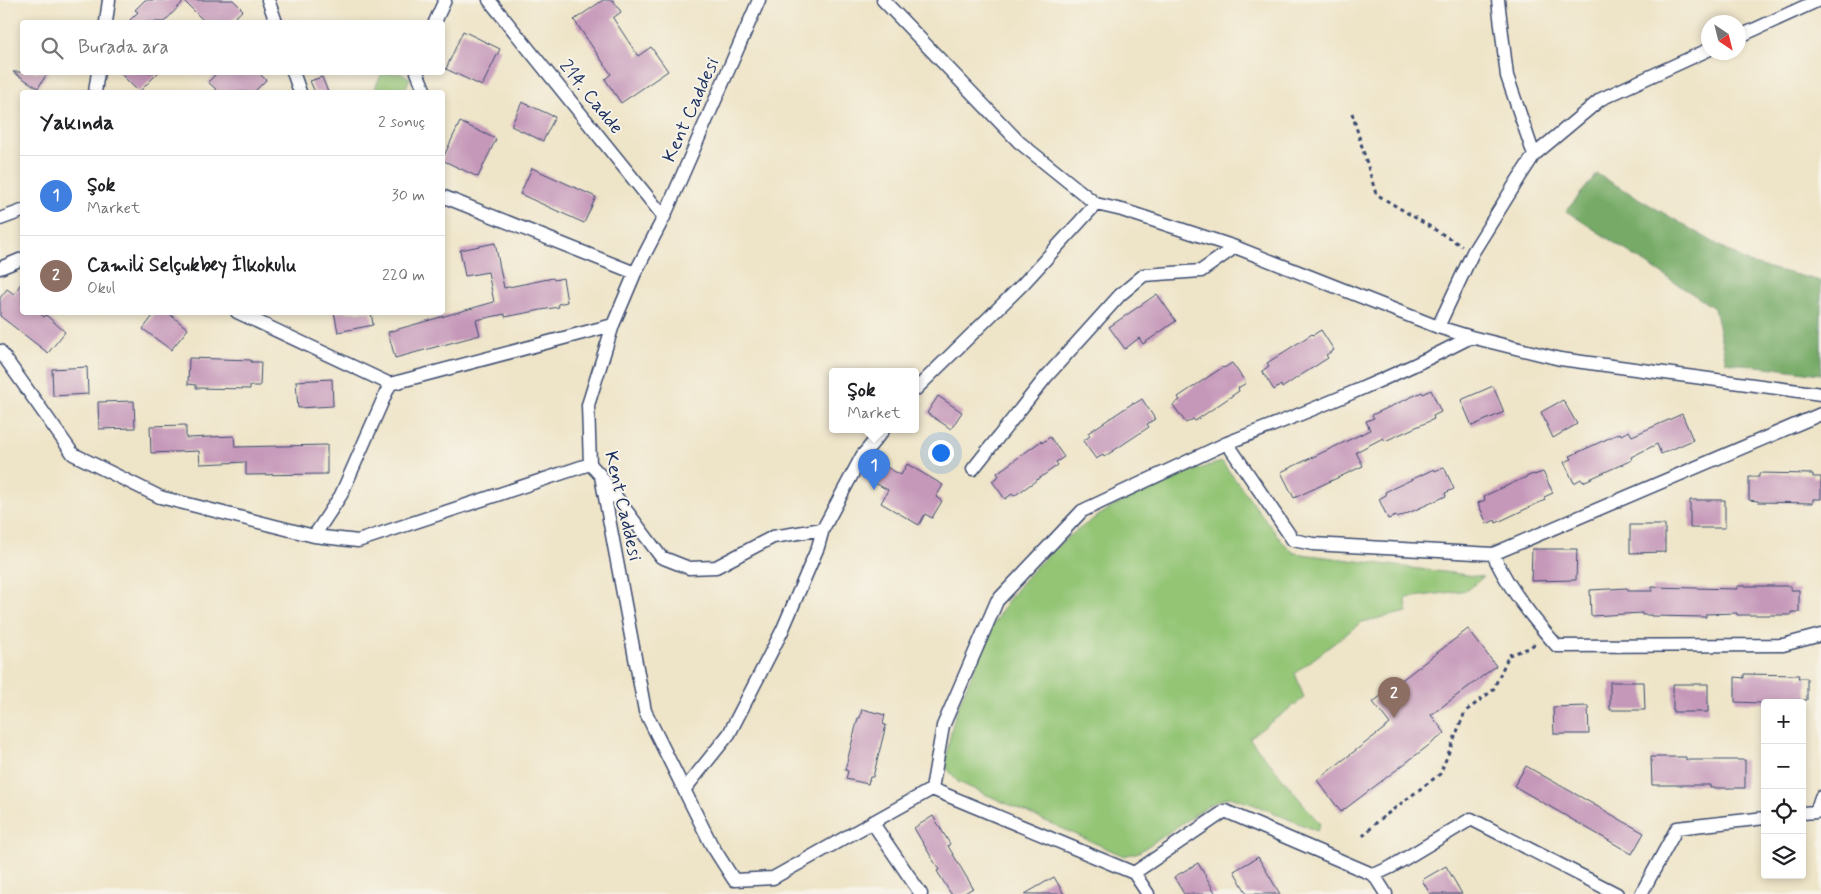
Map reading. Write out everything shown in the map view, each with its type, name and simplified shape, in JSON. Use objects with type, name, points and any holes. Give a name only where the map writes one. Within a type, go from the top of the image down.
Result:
[{"type":"street","points":[[106,20],[109,0]]},
{"type":"street","points":[[268,0],[275,20]]},
{"type":"street","points":[[436,20],[445,0]]},
{"type":"street","name":"214. Cadde","points":[[489,0],[664,217]]},
{"type":"street","name":"Kent Caddesi","points":[[759,0],[664,217],[635,274],[613,325],[588,405],[590,464],[601,476],[645,711],[711,844],[734,880],[773,878],[872,822]]},
{"type":"street","points":[[883,0],[1019,142],[1096,204],[1122,210],[1235,247],[1438,327],[1471,337],[1560,359],[1821,394]]},
{"type":"street","points":[[1498,0],[1507,76],[1534,155]]},
{"type":"street","points":[[1746,33],[1819,0]]},
{"type":"street","points":[[1438,327],[1473,252],[1534,155],[1601,99],[1701,53]]},
{"type":"street","points":[[95,90],[98,75]]},
{"type":"street","points":[[294,75],[299,90]]},
{"type":"street","points":[[418,75],[424,90]]},
{"type":"street","points":[[445,197],[635,274]]},
{"type":"street","points":[[919,386],[1023,284],[1096,204]]},
{"type":"street","points":[[0,219],[20,212]]},
{"type":"street","points":[[973,469],[1046,377],[1126,290],[1144,275],[1201,271],[1235,247]]},
{"type":"street","points":[[0,268],[20,260]]},
{"type":"street","points":[[243,315],[390,384],[613,325]]},
{"type":"street","points":[[932,789],[943,726],[997,601],[1082,511],[1227,443],[1306,413],[1425,361],[1471,337]]},
{"type":"street","points":[[0,351],[73,454],[160,497],[314,536],[358,541],[590,464]]},
{"type":"street","points":[[314,536],[341,495],[390,384]]},
{"type":"street","points":[[1227,443],[1293,540],[1313,544],[1493,554],[1821,414]]},
{"type":"street","points":[[684,790],[728,734],[782,631],[818,547],[823,529],[862,456],[881,433]]},
{"type":"street","points":[[601,476],[661,557],[689,568],[716,567],[774,538],[823,529]]},
{"type":"street","points":[[1493,554],[1502,573],[1536,624],[1557,646],[1784,645],[1821,635]]},
{"type":"street","points":[[920,894],[872,822],[932,789]]},
{"type":"street","points":[[932,789],[1134,873],[1148,894]]},
{"type":"street","points":[[1806,813],[1816,812],[1821,797]]},
{"type":"street","points":[[1134,873],[1225,811],[1374,874],[1386,894]]},
{"type":"street","points":[[1641,894],[1677,828],[1761,818]]},
{"type":"street","points":[[1374,874],[1390,867],[1471,819],[1617,894]]},
{"type":"path","points":[[1352,113],[1376,194],[1473,252]]},
{"type":"path","points":[[1363,836],[1378,821],[1440,774],[1465,712],[1493,690],[1509,655],[1529,648],[1547,635]]},
{"type":"green space","points":[[381,75],[404,75],[410,78],[405,90],[380,90],[375,88]]},
{"type":"green space","points":[[1597,174],[1749,263],[1821,281],[1821,374],[1726,362],[1714,308],[1566,211]]},
{"type":"green space","points":[[1222,462],[1280,539],[1294,553],[1483,577],[1468,590],[1406,598],[1407,612],[1362,622],[1295,673],[1304,698],[1249,738],[1320,824],[1317,831],[1255,805],[1229,797],[1211,804],[1139,852],[1124,856],[958,782],[945,766],[950,736],[962,696],[992,627],[1012,596],[1035,568],[1061,543],[1090,521],[1121,502],[1154,486]]},
{"type":"building","points":[[145,0],[233,0],[243,10],[232,20],[203,20],[184,1],[166,20],[130,20],[138,12],[135,10]]},
{"type":"building","points":[[603,0],[613,0],[621,12],[613,18],[638,56],[651,47],[668,71],[621,103],[605,79],[611,74],[574,20]]},
{"type":"building","points":[[463,31],[500,49],[482,86],[446,69]]},
{"type":"building","points":[[13,72],[20,72],[20,75],[46,75],[38,88]]},
{"type":"building","points":[[122,75],[156,75],[141,90],[137,90]]},
{"type":"building","points":[[215,75],[261,75],[266,80],[256,90],[217,90],[208,82]]},
{"type":"building","points":[[322,77],[327,90],[314,90],[310,81]]},
{"type":"building","points":[[522,102],[555,117],[543,141],[511,126]]},
{"type":"building","points":[[460,122],[496,139],[478,177],[445,161],[445,154]]},
{"type":"building","points":[[532,168],[596,197],[584,223],[520,194]]},
{"type":"building","points":[[495,243],[504,288],[553,278],[554,280],[563,278],[567,302],[558,304],[559,307],[505,317],[505,314],[476,320],[480,335],[395,358],[388,332],[494,302],[488,272],[465,276],[460,250]]},
{"type":"building","points":[[20,285],[20,315],[42,315],[44,317],[46,315],[65,332],[48,353],[0,316],[0,298],[7,289],[14,294]]},
{"type":"building","points":[[1157,294],[1176,321],[1143,344],[1139,338],[1125,349],[1109,327]]},
{"type":"building","points":[[154,315],[171,315],[188,329],[171,350],[143,329]]},
{"type":"building","points":[[335,315],[371,315],[373,325],[338,332]]},
{"type":"building","points":[[1321,330],[1334,350],[1326,355],[1328,358],[1282,388],[1281,385],[1274,390],[1262,371],[1269,366],[1267,363]]},
{"type":"building","points":[[189,358],[261,362],[260,386],[250,386],[250,389],[196,388],[196,385],[188,384]]},
{"type":"building","points":[[1232,363],[1246,383],[1238,388],[1239,391],[1195,421],[1193,419],[1186,423],[1173,405],[1180,400],[1178,397]]},
{"type":"building","points":[[87,367],[88,394],[53,396],[52,369]]},
{"type":"building","points":[[332,379],[333,406],[298,408],[296,381]]},
{"type":"building","points":[[1493,386],[1504,412],[1472,426],[1461,400]]},
{"type":"building","points":[[1431,390],[1441,412],[1433,416],[1434,419],[1385,441],[1383,438],[1356,452],[1363,466],[1294,498],[1281,472],[1370,430],[1366,421],[1374,418],[1372,415],[1422,392],[1423,394]]},
{"type":"building","points":[[938,396],[962,412],[951,429],[927,413]]},
{"type":"building","points":[[1142,399],[1155,419],[1147,424],[1149,427],[1104,457],[1103,455],[1096,459],[1083,441],[1090,436],[1088,433]]},
{"type":"building","points":[[1563,400],[1577,424],[1553,438],[1541,412]]},
{"type":"building","points":[[134,401],[135,428],[99,429],[98,402]]},
{"type":"building","points":[[1682,414],[1693,440],[1661,454],[1657,444],[1631,457],[1632,460],[1583,482],[1581,479],[1574,483],[1564,462],[1572,459],[1570,456],[1620,433],[1621,435],[1629,431],[1632,436]]},
{"type":"building","points":[[186,425],[186,438],[234,436],[235,447],[327,445],[327,474],[246,475],[246,462],[200,464],[199,451],[151,453],[150,426]]},
{"type":"building","points":[[1050,437],[1064,457],[1056,462],[1058,465],[1044,475],[1014,496],[1012,494],[1005,499],[992,481],[999,476],[997,473],[1041,441],[1042,443]]},
{"type":"building","points":[[907,464],[943,485],[936,497],[942,501],[932,518],[925,514],[919,525],[881,503],[888,490],[873,482],[883,465],[901,475]]},
{"type":"building","points":[[1444,467],[1454,489],[1445,493],[1446,496],[1413,511],[1397,518],[1396,516],[1388,519],[1379,499],[1386,495],[1385,492],[1434,469],[1435,471]]},
{"type":"building","points":[[1543,472],[1553,493],[1544,497],[1545,500],[1496,523],[1495,520],[1487,524],[1478,503],[1485,500],[1484,496],[1533,474]]},
{"type":"building","points":[[1759,473],[1813,474],[1813,477],[1821,477],[1821,499],[1813,499],[1813,503],[1758,502],[1749,500],[1749,477],[1759,477]]},
{"type":"building","points":[[1690,500],[1725,500],[1725,528],[1690,528]]},
{"type":"building","points":[[1630,525],[1665,525],[1665,552],[1630,553]]},
{"type":"building","points":[[1532,549],[1577,549],[1576,580],[1531,581]]},
{"type":"building","points":[[1737,586],[1791,586],[1791,590],[1799,590],[1799,612],[1791,612],[1791,615],[1706,614],[1706,617],[1651,616],[1642,615],[1642,613],[1591,616],[1590,590],[1627,588],[1628,591],[1652,591],[1652,587],[1737,589]]},
{"type":"building","points":[[1468,629],[1496,666],[1431,715],[1445,733],[1341,812],[1317,780],[1390,724],[1373,702]]},
{"type":"building","points":[[1744,674],[1799,675],[1798,678],[1807,678],[1807,700],[1761,699],[1761,703],[1735,702],[1735,677],[1744,678]]},
{"type":"building","points":[[1610,682],[1644,682],[1645,710],[1610,710]]},
{"type":"building","points":[[1673,684],[1708,684],[1708,712],[1673,712]]},
{"type":"building","points":[[1588,706],[1589,734],[1554,734],[1553,707]]},
{"type":"building","points":[[862,709],[885,715],[883,724],[886,725],[873,777],[870,777],[868,784],[846,779],[848,771],[845,770]]},
{"type":"building","points":[[1651,757],[1686,757],[1686,760],[1745,760],[1745,788],[1710,788],[1710,785],[1652,785]]},
{"type":"building","points":[[1526,766],[1644,833],[1632,854],[1514,786]]},
{"type":"building","points":[[933,816],[973,888],[963,894],[951,894],[914,828]]},
{"type":"building","points":[[1258,857],[1280,894],[1247,894],[1234,871]]},
{"type":"building","points":[[1198,863],[1216,894],[1184,894],[1174,877]]},
{"type":"building","points":[[1446,866],[1462,894],[1430,894],[1422,880]]},
{"type":"building","points":[[1054,877],[1064,894],[1025,894]]},
{"type":"place","name":"Şok","points":[[874,490]]},
{"type":"place","name":"Camili Selçukbey İlkokulu","points":[[1394,718]]}]
